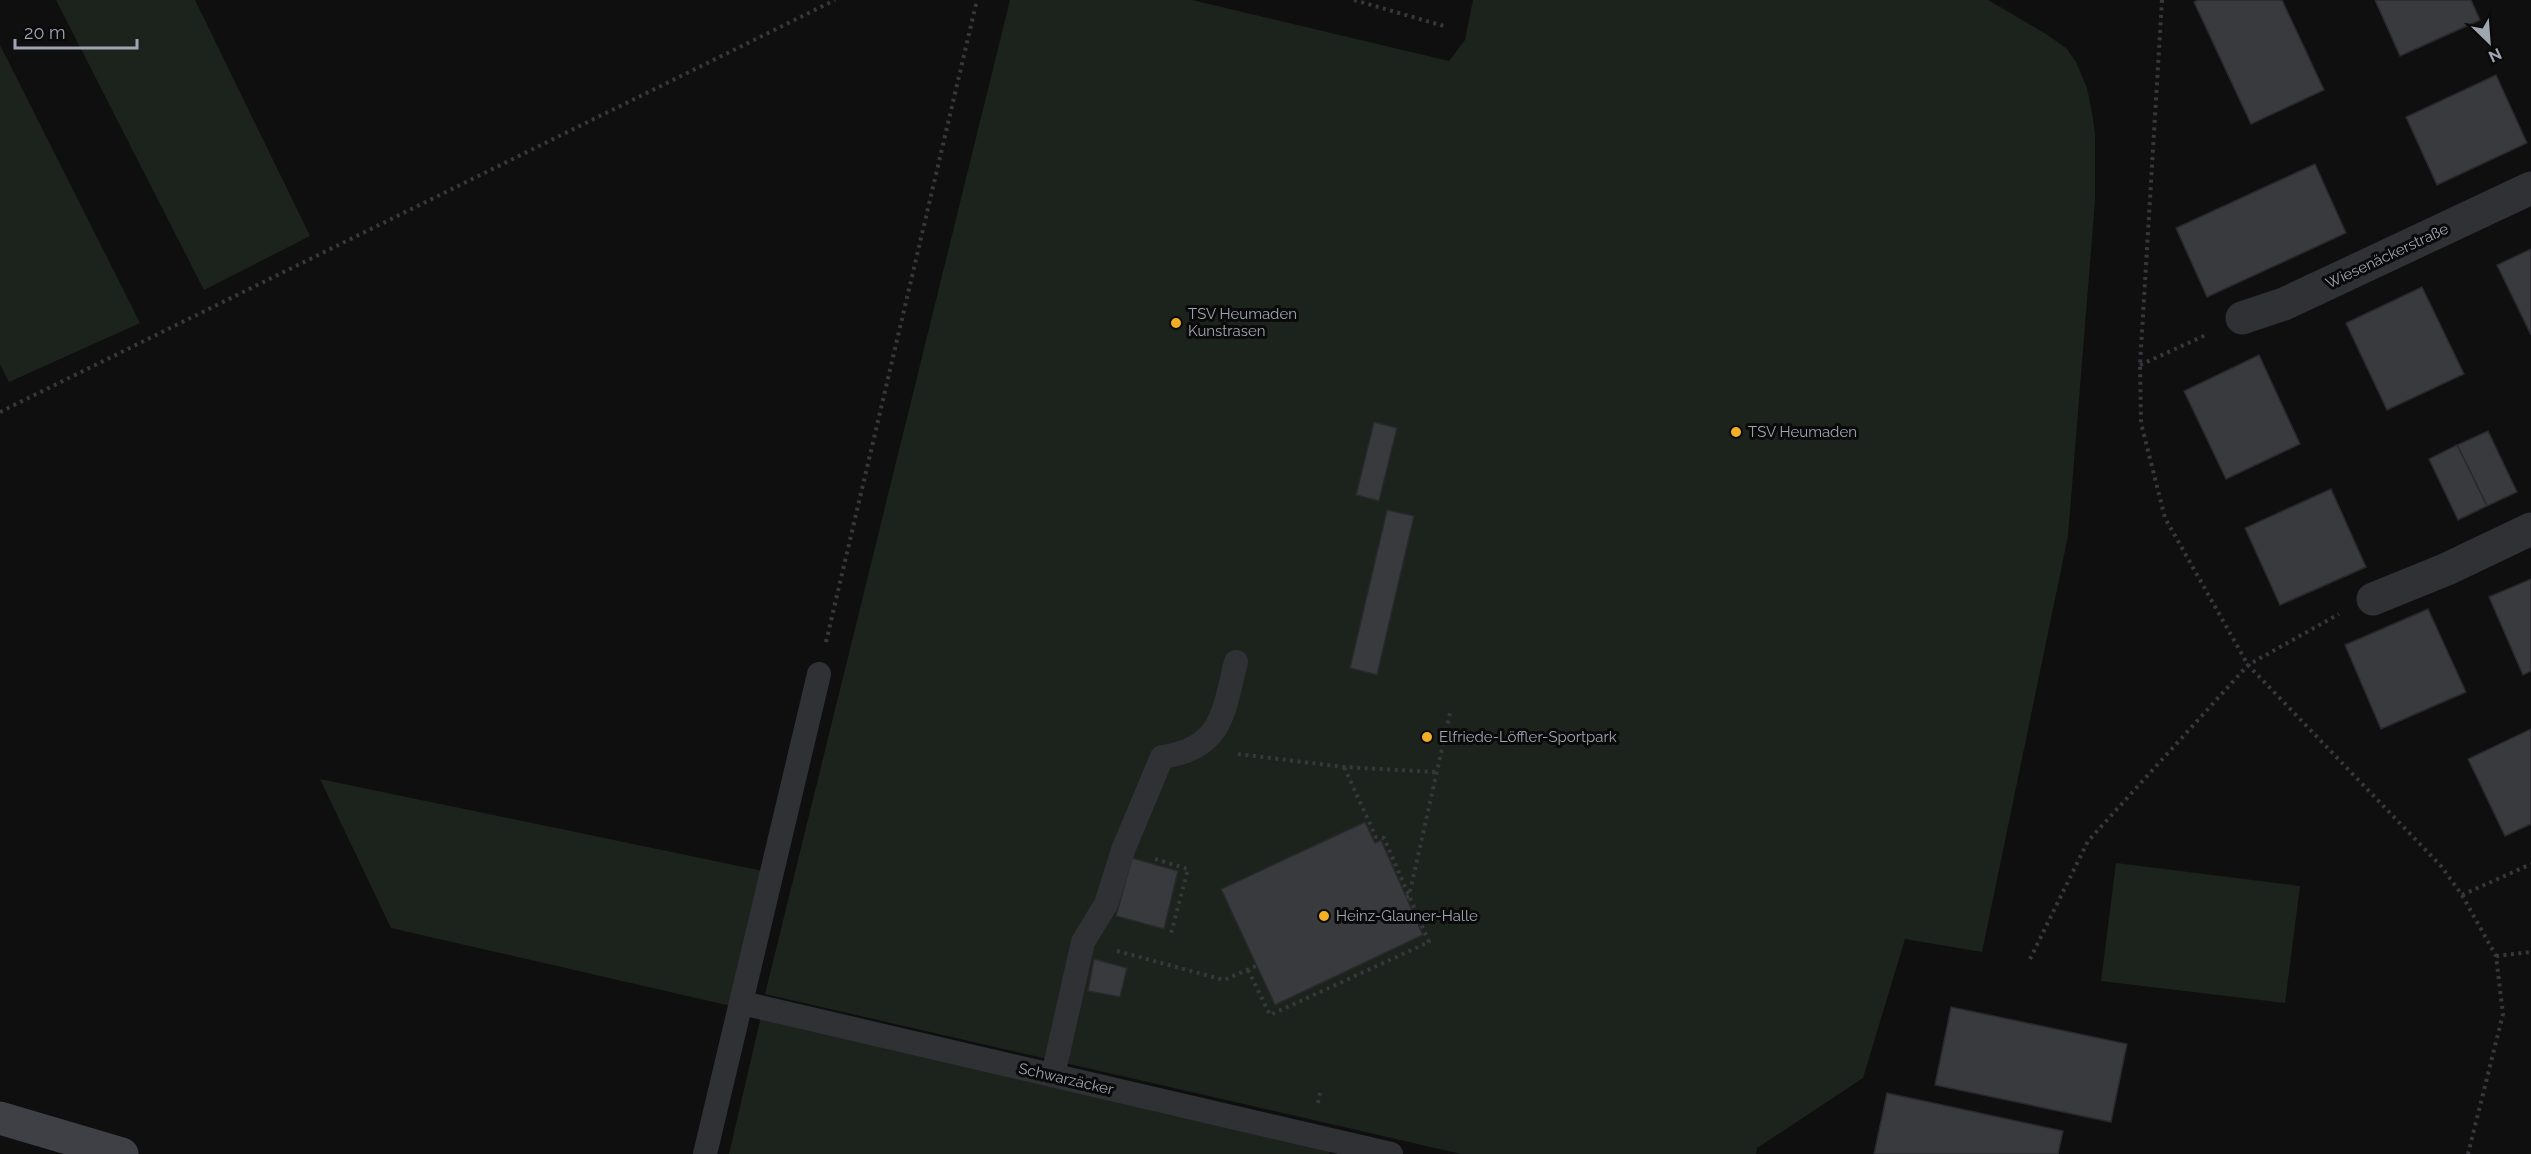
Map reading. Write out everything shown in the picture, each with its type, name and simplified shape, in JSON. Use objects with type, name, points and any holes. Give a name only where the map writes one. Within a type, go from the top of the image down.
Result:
[{"type":"street","name":"Wiesenäckerstraße","points":[[2242,318],[2284,304],[2531,188]]},
{"type":"street","points":[[2373,599],[2447,569],[2531,529]]},
{"type":"street","points":[[0,1118],[122,1154]]},
{"type":"lane","points":[[1053,1075],[1083,942],[1106,904],[1122,850],[1162,757],[1196,747],[1210,736],[1221,718],[1236,662]]},
{"type":"lane","points":[[705,1154],[819,674]]},
{"type":"lane","name":"Schwarzäcker","points":[[742,1003],[1390,1154]]},
{"type":"path","points":[[0,412],[835,0]]},
{"type":"path","points":[[819,674],[977,0]]},
{"type":"path","points":[[1354,0],[1444,26]]},
{"type":"path","points":[[2162,0],[2140,365],[2141,423],[2165,518],[2248,665],[2441,866],[2462,895],[2496,956],[2503,1014],[2468,1154]]},
{"type":"path","points":[[2140,365],[2242,318]]},
{"type":"path","points":[[2030,959],[2088,841],[2248,665],[2341,613],[2373,599]]},
{"type":"path","points":[[1408,897],[1450,713]]},
{"type":"path","points":[[1196,747],[1344,767],[1435,772]]},
{"type":"path","points":[[1248,970],[1270,1015],[1429,942],[1384,838],[1376,837],[1344,767]]},
{"type":"path","points":[[1122,850],[1188,869],[1170,937]]},
{"type":"path","points":[[2462,895],[2531,864]]},
{"type":"path","points":[[1083,942],[1224,980],[1256,966]]},
{"type":"path","points":[[2496,956],[2531,952]]},
{"type":"shaded area","points":[[56,0],[195,0],[310,236],[204,290]]},
{"type":"shaded area","name":"Elfriede-Löffler-Sportpark","points":[[1010,0],[1192,0],[1449,61],[1465,40],[1473,0],[1988,0],[2066,48],[2076,62],[2087,88],[2095,134],[2095,201],[2068,536],[1982,952],[1905,939],[1863,1078],[1757,1148],[1756,1154],[1461,1154],[765,994]]},
{"type":"shaded area","points":[[0,45],[140,323],[9,382],[0,364]]},
{"type":"shaded area","points":[[320,779],[763,871],[731,1006],[391,928]]},
{"type":"shaded area","points":[[2116,863],[2300,886],[2285,1003],[2101,981]]},
{"type":"shaded area","points":[[763,1008],[1322,1139],[1330,1154],[729,1154]]},
{"type":"building","points":[[2198,0],[2282,0],[2324,90],[2251,124],[2194,2]]},
{"type":"building","points":[[2375,0],[2471,0],[2480,20],[2400,56]]},
{"type":"building","points":[[2496,75],[2527,143],[2437,185],[2406,117]]},
{"type":"building","points":[[2315,164],[2346,233],[2207,297],[2176,228]]},
{"type":"building","points":[[2531,249],[2531,335],[2497,265]]},
{"type":"building","points":[[2422,287],[2464,374],[2387,410],[2346,323]]},
{"type":"building","points":[[2259,355],[2300,444],[2226,479],[2184,391]]},
{"type":"building","points":[[1374,422],[1397,428],[1379,501],[1356,495]]},
{"type":"building","points":[[2488,431],[2517,492],[2487,506],[2457,445]]},
{"type":"building","points":[[2457,445],[2487,506],[2458,520],[2429,459]]},
{"type":"building","points":[[2331,489],[2366,567],[2280,605],[2245,528]]},
{"type":"building","points":[[1387,510],[1414,516],[1377,675],[1350,668]]},
{"type":"building","points":[[2531,579],[2531,671],[2523,675],[2489,597]]},
{"type":"building","points":[[2428,609],[2466,692],[2381,729],[2345,645]]},
{"type":"building","points":[[2531,729],[2531,824],[2505,836],[2468,759]]},
{"type":"building","name":"Heinz-Glauner-Halle","points":[[1365,822],[1375,843],[1381,840],[1423,935],[1275,1005],[1221,889]]},
{"type":"building","points":[[1132,858],[1178,871],[1164,929],[1116,916]]},
{"type":"building","points":[[1094,959],[1127,968],[1120,997],[1088,991]]},
{"type":"building","points":[[1951,1007],[2127,1044],[2111,1122],[1935,1085]]},
{"type":"building","points":[[1887,1093],[2063,1131],[2058,1154],[1874,1154]]},
{"type":"place","name":"TSV Heumaden Kunstrasen","points":[[1176,323]]},
{"type":"place","name":"TSV Heumaden","points":[[1736,432]]},
{"type":"place","name":"Elfriede-Löffler-Sportpark","points":[[1427,737]]},
{"type":"place","name":"Heinz-Glauner-Halle","points":[[1324,916]]}]
